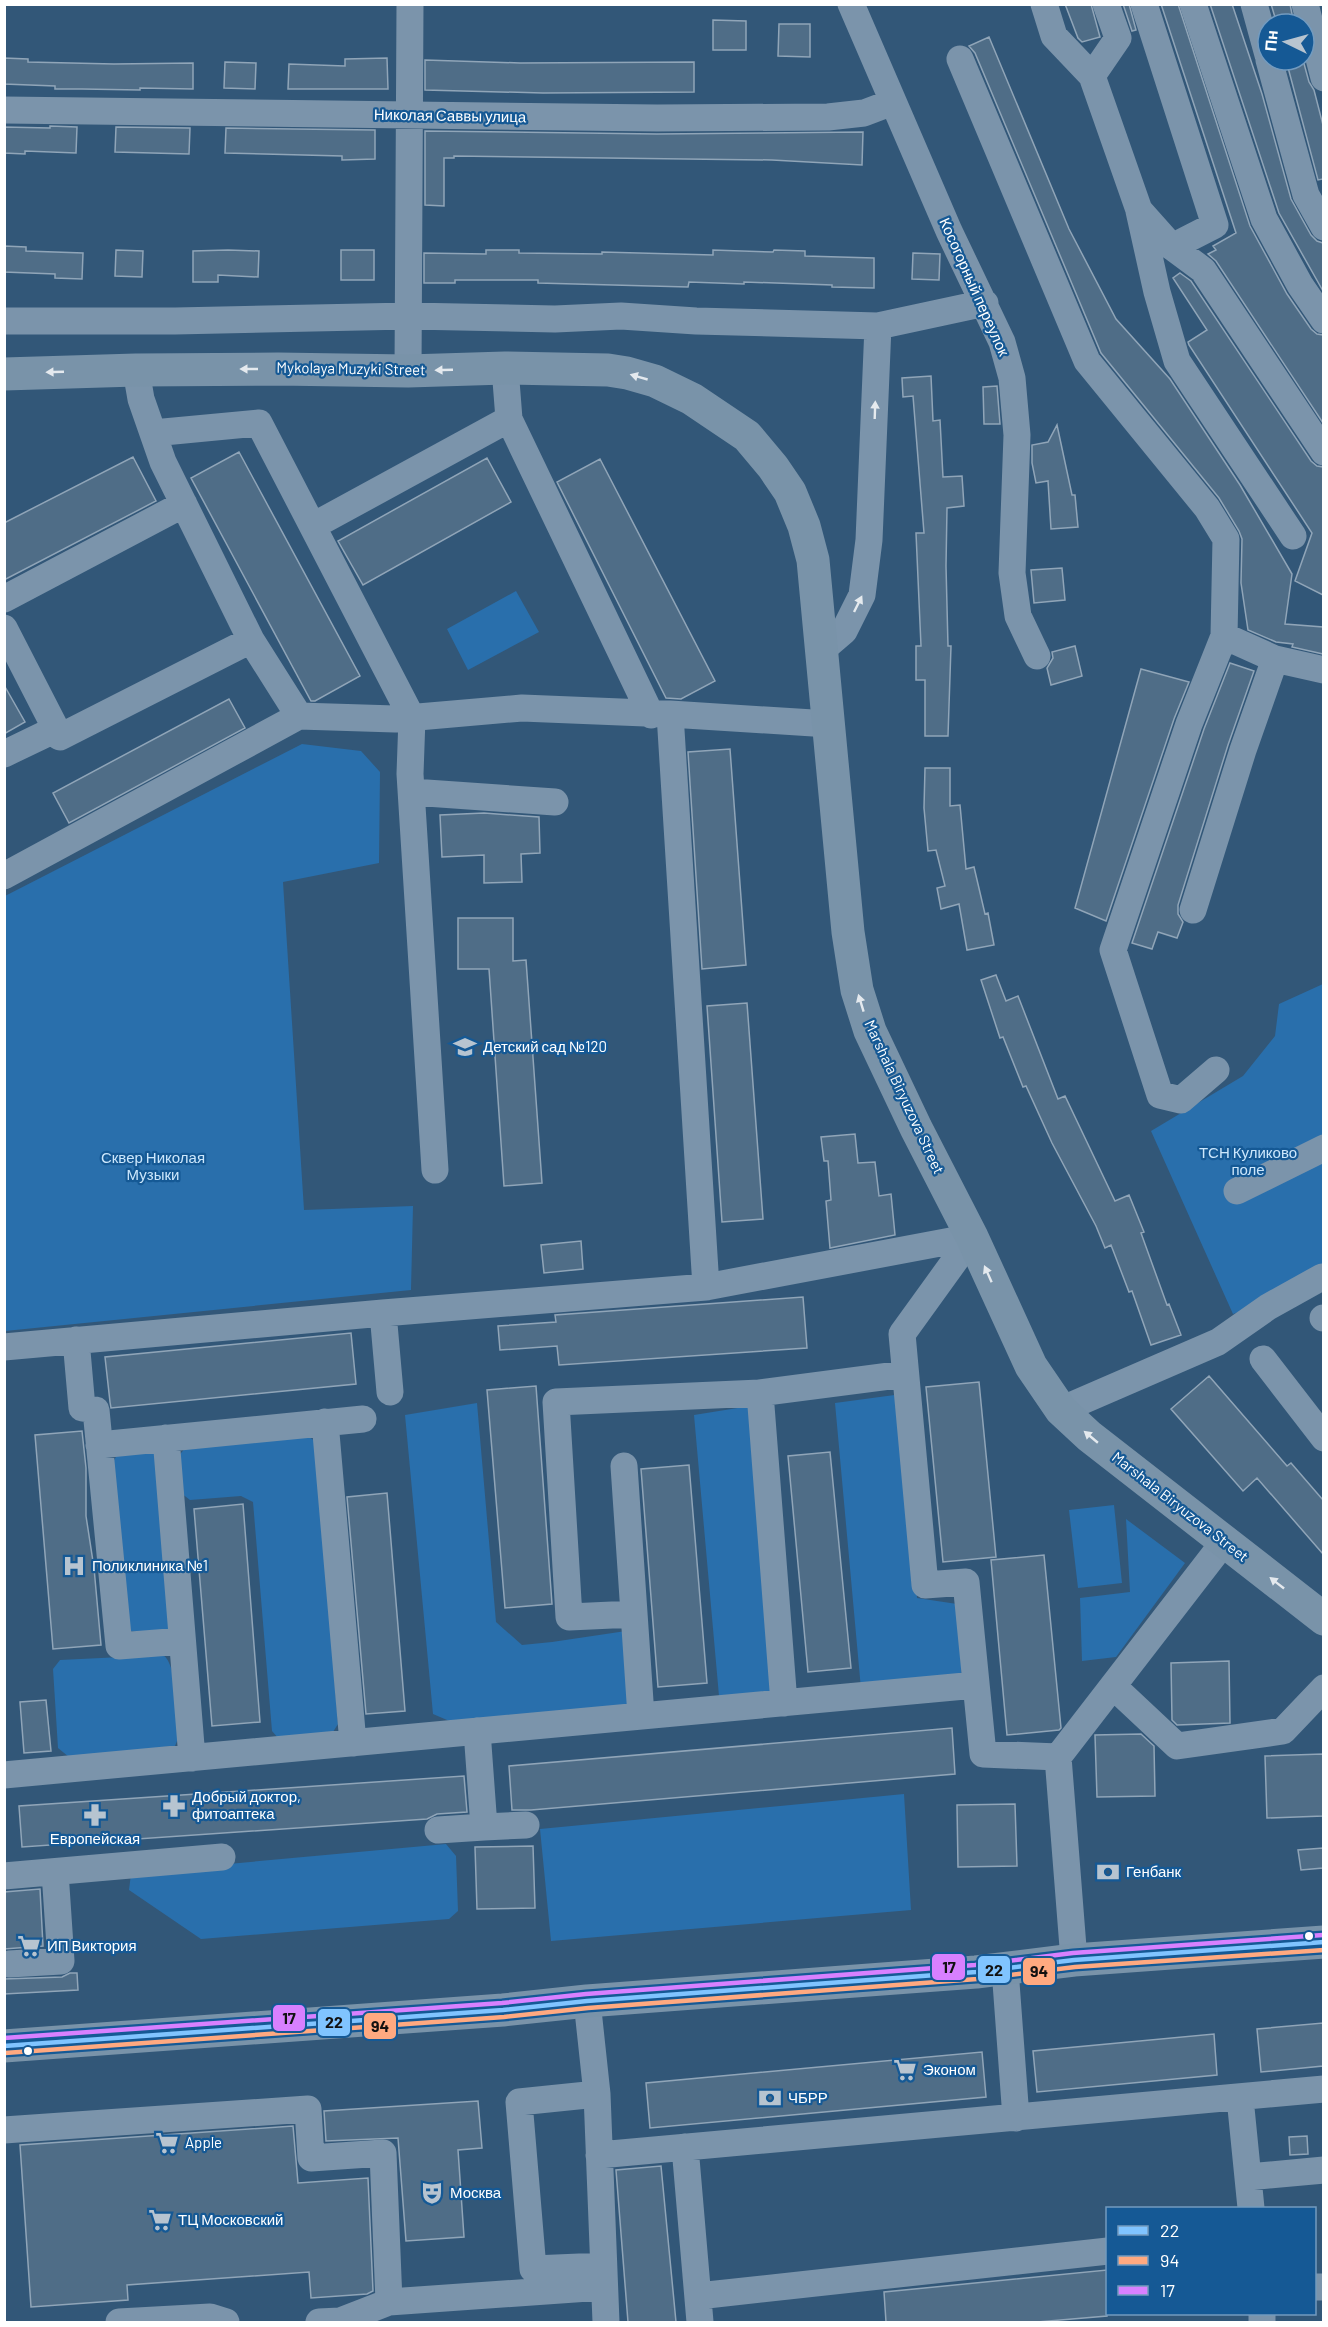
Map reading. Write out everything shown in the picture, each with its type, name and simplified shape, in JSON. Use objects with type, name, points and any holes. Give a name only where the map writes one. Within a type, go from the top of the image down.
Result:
[{"type":"main road","name":"Mykolaya Muzyki Street","points":[[4,374],[278,369],[608,370],[655,381],[692,399]]},
{"type":"main road","name":"Marshala Biryuzova Street","points":[[692,399],[747,436],[790,492],[804,526],[813,560],[848,932],[857,990],[870,1031],[972,1238],[1030,1366],[1061,1410],[1089,1436],[1323,1619]]},
{"type":"main road","points":[[4,2046],[503,2010],[587,2001],[1005,1969],[1074,1960],[1323,1942]]},
{"type":"street","points":[[408,371],[410,4]]},
{"type":"street","name":"Косогорный переулок","points":[[851,4],[949,231],[1002,342],[1012,378],[1017,435],[1012,573],[1018,616],[1037,656]]},
{"type":"street","points":[[1044,4],[1054,36],[1092,76],[1139,210],[1157,292],[1177,361],[1293,536]]},
{"type":"street","points":[[1092,76],[1118,38],[1106,4]]},
{"type":"street","points":[[1144,4],[1215,225],[1172,247]]},
{"type":"street","points":[[1193,4],[1264,219],[1300,285],[1323,320]]},
{"type":"street","points":[[1305,4],[1323,78]]},
{"type":"street","points":[[960,59],[1087,361],[1207,508],[1226,539],[1224,636],[1189,724],[1113,950],[1160,1095],[1181,1100],[1216,1070]]},
{"type":"street","points":[[1272,72],[1306,195],[1323,227]]},
{"type":"street","name":"Николая Саввы улица","points":[[4,110],[408,116],[828,117],[864,113],[893,102]]},
{"type":"street","points":[[1139,210],[1172,247],[1203,270],[1323,452]]},
{"type":"street","points":[[4,321],[175,321],[408,316],[555,319],[621,316],[878,326],[984,303]]},
{"type":"street","points":[[823,649],[844,631],[862,596],[869,540],[878,326]]},
{"type":"street","points":[[505,368],[509,419],[660,714],[706,1287]]},
{"type":"street","points":[[136,370],[141,399],[163,462],[251,640],[299,716]]},
{"type":"street","points":[[313,526],[509,419]]},
{"type":"street","points":[[153,432],[260,423],[412,717],[410,774],[435,1170]]},
{"type":"street","points":[[4,599],[184,504]]},
{"type":"street","points":[[4,628],[60,737],[251,640]]},
{"type":"street","points":[[1224,636],[1275,659],[1323,670]]},
{"type":"street","points":[[1193,910],[1243,750],[1275,659]]},
{"type":"street","points":[[4,876],[299,716],[412,717],[522,708],[829,724]]},
{"type":"street","points":[[4,753],[56,729]]},
{"type":"street","points":[[412,792],[555,802]]},
{"type":"street","points":[[1237,1191],[1323,1148]]},
{"type":"street","points":[[4,1347],[706,1287],[972,1238]]},
{"type":"street","points":[[972,1238],[902,1334],[925,1585],[966,1582],[983,1754],[1058,1757]]},
{"type":"street","points":[[1061,1410],[1218,1342],[1268,1307],[1322,1277]]},
{"type":"street","points":[[383,1313],[390,1392]]},
{"type":"street","points":[[76,1340],[82,1408],[96,1410],[120,1646],[182,1641]]},
{"type":"street","points":[[1263,1359],[1323,1438]]},
{"type":"street","points":[[634,1614],[569,1617],[556,1402],[760,1394],[905,1374]]},
{"type":"street","points":[[760,1394],[784,1703]]},
{"type":"street","points":[[99,1445],[363,1419]]},
{"type":"street","points":[[325,1422],[353,1743]]},
{"type":"street","points":[[166,1438],[192,1758]]},
{"type":"street","points":[[624,1466],[641,1716]]},
{"type":"street","points":[[1074,1960],[1058,1757],[1224,1542]]},
{"type":"street","points":[[4,1775],[976,1685]]},
{"type":"street","points":[[1113,1686],[1178,1746],[1283,1731],[1323,1688]]},
{"type":"street","points":[[477,1731],[484,1827]]},
{"type":"street","points":[[438,1830],[526,1825]]},
{"type":"street","points":[[4,1876],[222,1857]]},
{"type":"street","points":[[9,1965],[61,1961],[55,1872]]},
{"type":"street","points":[[1005,1969],[1016,2118]]},
{"type":"street","points":[[587,2001],[597,2094],[606,2322]]},
{"type":"street","points":[[599,2155],[1323,2089]]},
{"type":"street","points":[[597,2094],[519,2102],[533,2269],[603,2277]]},
{"type":"street","points":[[1240,2098],[1251,2207]]},
{"type":"street","points":[[4,2130],[308,2109],[311,2158],[383,2153],[389,2302]]},
{"type":"street","points":[[685,2147],[699,2309],[1106,2251]]},
{"type":"street","points":[[1248,2177],[1323,2170]]},
{"type":"street","points":[[319,2322],[339,2321],[389,2302],[603,2277]]},
{"type":"street","points":[[119,2322],[210,2317],[226,2322]]},
{"type":"green space","points":[[516,591],[539,632],[468,670],[447,629]]},
{"type":"green space","name":"Сквер Николая Музыки","points":[[302,744],[361,751],[380,772],[379,863],[283,882],[304,1210],[413,1206],[411,1290],[5,1331],[5,896]]},
{"type":"green space","name":"ТСН Куликово поле","points":[[1323,984],[1323,1282],[1233,1314],[1151,1131],[1243,1076],[1275,1036],[1279,1004]]},
{"type":"green space","points":[[902,1394],[917,1598],[957,1604],[962,1679],[861,1689],[835,1403]]},
{"type":"green space","points":[[477,1403],[496,1622],[522,1645],[626,1631],[633,1710],[454,1723],[433,1714],[405,1415]]},
{"type":"green space","points":[[750,1406],[777,1692],[719,1696],[694,1415]]},
{"type":"green space","points":[[308,1436],[316,1442],[338,1724],[331,1735],[279,1739],[272,1731],[253,1502],[241,1496],[190,1500],[181,1493],[177,1458],[186,1447]]},
{"type":"green space","points":[[148,1449],[156,1454],[170,1625],[165,1635],[129,1631],[112,1464],[118,1453]]},
{"type":"green space","points":[[1114,1505],[1122,1583],[1078,1588],[1069,1510]]},
{"type":"green space","points":[[1126,1519],[1185,1563],[1116,1657],[1082,1661],[1080,1598],[1130,1592]]},
{"type":"green space","points":[[163,1655],[172,1669],[176,1692],[179,1736],[175,1746],[69,1757],[58,1748],[53,1669],[60,1660]]},
{"type":"green space","points":[[904,1794],[911,1910],[551,1941],[540,1829]]},
{"type":"green space","points":[[446,1844],[456,1856],[458,1911],[449,1919],[201,1939],[129,1890],[131,1874],[140,1872]]},
{"type":"building","points":[[1065,4],[1091,4],[1100,37],[1082,42],[1078,38]]},
{"type":"building","points":[[1123,4],[1129,4],[1136,30],[1132,31]]},
{"type":"building","points":[[1161,4],[1178,4],[1250,226],[1287,294],[1311,329],[1323,335],[1323,423],[1216,261],[1208,254],[1216,250],[1213,246],[1236,233]]},
{"type":"building","points":[[1210,4],[1232,4],[1262,94],[1291,199],[1311,235],[1323,243],[1323,291],[1279,213]]},
{"type":"building","points":[[1271,4],[1290,4],[1292,12],[1273,12]]},
{"type":"building","points":[[713,20],[746,21],[746,50],[713,50]]},
{"type":"building","points":[[779,24],[810,24],[810,57],[778,56]]},
{"type":"building","points":[[989,37],[1069,229],[1116,319],[1170,379],[1240,485],[1292,574],[1285,624],[1323,627],[1323,654],[1292,647],[1293,644],[1276,642],[1248,630],[1241,583],[1242,539],[1239,531],[1219,498],[1101,353],[975,53],[969,46]]},
{"type":"building","points":[[4,58],[28,59],[28,62],[193,63],[193,89],[55,89],[55,86],[4,84]]},
{"type":"building","points":[[387,58],[388,89],[288,89],[289,64],[345,66],[345,59]]},
{"type":"building","points":[[425,60],[520,63],[694,62],[694,92],[543,93],[425,90]]},
{"type":"building","points":[[225,62],[256,63],[255,89],[224,88]]},
{"type":"building","points":[[1289,72],[1306,72],[1314,90],[1323,125],[1323,179],[1318,180]]},
{"type":"building","points":[[50,126],[77,127],[76,153],[25,151],[25,154],[4,153],[4,127],[50,128]]},
{"type":"building","points":[[116,127],[190,128],[189,154],[115,152]]},
{"type":"building","points":[[226,128],[375,130],[375,159],[342,160],[342,156],[225,153]]},
{"type":"building","points":[[425,131],[657,134],[863,132],[862,165],[772,160],[454,156],[454,158],[444,158],[444,206],[425,205]]},
{"type":"building","points":[[4,246],[26,247],[26,251],[83,253],[82,279],[55,278],[55,274],[4,272]]},
{"type":"building","points":[[116,250],[143,251],[142,277],[115,276]]},
{"type":"building","points":[[341,250],[374,250],[374,280],[341,280]]},
{"type":"building","points":[[486,250],[519,250],[519,253],[602,254],[602,252],[713,255],[713,250],[805,251],[805,256],[874,258],[874,288],[744,282],[744,284],[689,282],[688,287],[538,283],[538,280],[455,280],[455,283],[424,283],[424,253],[486,254]]},
{"type":"building","points":[[193,251],[259,251],[258,277],[218,275],[218,282],[193,282]]},
{"type":"building","points":[[913,253],[940,254],[939,280],[912,279]]},
{"type":"building","points":[[1180,273],[1191,281],[1311,461],[1323,467],[1323,595],[1295,581],[1312,533],[1189,345],[1188,342],[1207,330],[1173,278]]},
{"type":"building","points":[[931,376],[933,421],[940,420],[943,477],[962,476],[964,506],[947,508],[948,646],[951,646],[948,736],[925,736],[925,680],[916,680],[916,646],[921,646],[916,533],[924,533],[913,396],[903,397],[902,378]]},
{"type":"building","points":[[997,386],[1000,424],[984,424],[983,387]]},
{"type":"building","points":[[1057,425],[1072,495],[1075,495],[1078,527],[1051,529],[1048,481],[1036,483],[1032,463],[1032,445],[1048,442]]},
{"type":"building","points":[[239,452],[360,676],[315,701],[311,701],[191,478]]},
{"type":"building","points":[[133,457],[156,501],[4,580],[4,523]]},
{"type":"building","points":[[487,458],[511,502],[363,585],[338,541]]},
{"type":"building","points":[[600,459],[715,681],[681,699],[666,698],[557,482]]},
{"type":"building","points":[[1062,568],[1065,600],[1034,603],[1031,570]]},
{"type":"building","points":[[1075,646],[1082,676],[1051,685],[1047,668],[1053,658],[1052,652]]},
{"type":"building","points":[[1230,663],[1254,671],[1228,745],[1178,905],[1178,914],[1183,922],[1177,938],[1158,932],[1152,949],[1132,943],[1204,729]]},
{"type":"building","points":[[1141,669],[1189,682],[1174,719],[1106,921],[1075,908]]},
{"type":"building","points":[[4,685],[25,722],[4,734]]},
{"type":"building","points":[[229,699],[245,728],[69,823],[53,793]]},
{"type":"building","points":[[730,749],[746,965],[702,969],[688,752]]},
{"type":"building","points":[[925,768],[950,768],[950,806],[960,805],[966,869],[974,867],[985,914],[988,913],[994,945],[967,950],[959,904],[941,909],[937,888],[945,886],[936,850],[928,851],[924,808]]},
{"type":"building","points":[[484,813],[539,817],[540,853],[521,854],[522,882],[484,883],[484,855],[442,857],[440,815]]},
{"type":"building","points":[[458,918],[513,918],[513,961],[526,960],[542,1183],[504,1186],[489,969],[458,969]]},
{"type":"building","points":[[996,975],[1006,1001],[1018,996],[1058,1099],[1065,1096],[1115,1201],[1129,1195],[1144,1232],[1141,1233],[1167,1305],[1169,1304],[1181,1335],[1151,1345],[1132,1291],[1129,1292],[1111,1245],[1105,1248],[1026,1086],[1023,1087],[1003,1037],[1000,1038],[981,980]]},
{"type":"building","points":[[747,1003],[763,1219],[722,1222],[707,1006]]},
{"type":"building","points":[[855,1134],[858,1163],[875,1162],[879,1196],[891,1194],[895,1235],[830,1248],[826,1201],[831,1200],[828,1161],[824,1161],[821,1137]]},
{"type":"building","points":[[581,1241],[583,1269],[544,1273],[541,1245]]},
{"type":"building","points":[[803,1297],[807,1348],[559,1365],[557,1346],[500,1350],[498,1326],[556,1322],[555,1315]]},
{"type":"building","points":[[351,1333],[356,1384],[111,1408],[105,1357]]},
{"type":"building","points":[[1209,1376],[1287,1466],[1291,1463],[1323,1500],[1323,1554],[1257,1478],[1243,1491],[1171,1409]]},
{"type":"building","points":[[979,1382],[996,1557],[943,1562],[926,1387]]},
{"type":"building","points":[[536,1386],[552,1604],[505,1608],[487,1390]]},
{"type":"building","points":[[82,1431],[86,1468],[86,1516],[94,1568],[101,1645],[53,1649],[35,1435]]},
{"type":"building","points":[[830,1452],[851,1668],[808,1672],[788,1456]]},
{"type":"building","points":[[689,1465],[707,1683],[658,1687],[641,1469]]},
{"type":"building","points":[[387,1493],[405,1711],[366,1714],[347,1497]]},
{"type":"building","points":[[243,1504],[260,1722],[212,1726],[194,1509]]},
{"type":"building","points":[[1044,1555],[1061,1728],[1007,1735],[991,1560]]},
{"type":"building","points":[[1229,1661],[1230,1723],[1177,1725],[1172,1720],[1171,1663]]},
{"type":"building","points":[[46,1700],[51,1751],[24,1753],[20,1702]]},
{"type":"building","points":[[952,1728],[955,1774],[512,1810],[509,1766]]},
{"type":"building","points":[[1141,1734],[1154,1746],[1155,1796],[1097,1797],[1095,1735]]},
{"type":"building","points":[[1323,1754],[1323,1816],[1267,1818],[1265,1756]]},
{"type":"building","points":[[464,1776],[467,1812],[437,1814],[427,1819],[22,1847],[19,1806]]},
{"type":"building","points":[[1015,1804],[1017,1866],[958,1867],[957,1805]]},
{"type":"building","points":[[533,1846],[535,1908],[477,1909],[475,1847]]},
{"type":"building","points":[[1323,1848],[1323,1868],[1301,1870],[1298,1850]]},
{"type":"building","points":[[40,1889],[43,1946],[4,1949],[4,1892]]},
{"type":"building","points":[[70,1973],[77,1973],[78,1990],[4,1994],[4,1979],[62,1977]]},
{"type":"building","points":[[1323,2023],[1323,2066],[1261,2072],[1257,2029]]},
{"type":"building","points":[[1214,2034],[1217,2075],[1037,2092],[1033,2051]]},
{"type":"building","points":[[982,2052],[986,2097],[650,2128],[646,2083]]},
{"type":"building","name":"Москва","points":[[478,2101],[482,2148],[458,2150],[464,2237],[406,2241],[398,2138],[326,2141],[324,2111]]},
{"type":"building","name":"ТЦ Московский","points":[[293,2126],[298,2183],[368,2178],[373,2291],[367,2294],[311,2298],[309,2272],[127,2285],[128,2300],[31,2307],[20,2145]]},
{"type":"building","points":[[1307,2136],[1308,2154],[1290,2155],[1289,2137]]},
{"type":"building","points":[[661,2166],[676,2322],[628,2322],[616,2170]]},
{"type":"building","points":[[1106,2270],[1107,2316],[1037,2322],[886,2322],[884,2292]]},
{"type":"transit line","name":"17","points":[[4,2038],[502,2003],[586,1994],[975,1965],[1073,1953],[1323,1935]]},
{"type":"transit line","name":"22","points":[[4,2046],[503,2010],[587,2001],[976,1972],[1074,1960],[1324,1942]]},
{"type":"transit line","name":"94","points":[[5,2053],[504,2017],[588,2008],[977,1979],[1075,1967],[1324,1950]]},
{"type":"place","name":"Детский сад №120","points":[[465,1047]]},
{"type":"place","name":"Поликлиника №1","points":[[74,1566]]},
{"type":"place","name":"Добрый доктор, фитоаптека","points":[[174,1806]]},
{"type":"place","name":"Европейская","points":[[95,1815]]},
{"type":"place","name":"Генбанк","points":[[1108,1872]]},
{"type":"place","name":"ИП Виктория","points":[[29,1946]]},
{"type":"place","name":"Эконом","points":[[905,2070]]},
{"type":"place","name":"ЧБРР","points":[[770,2098]]},
{"type":"place","name":"Apple","points":[[167,2143]]},
{"type":"place","name":"Москва","points":[[432,2193]]},
{"type":"place","name":"ТЦ Московский","points":[[160,2220]]}]
